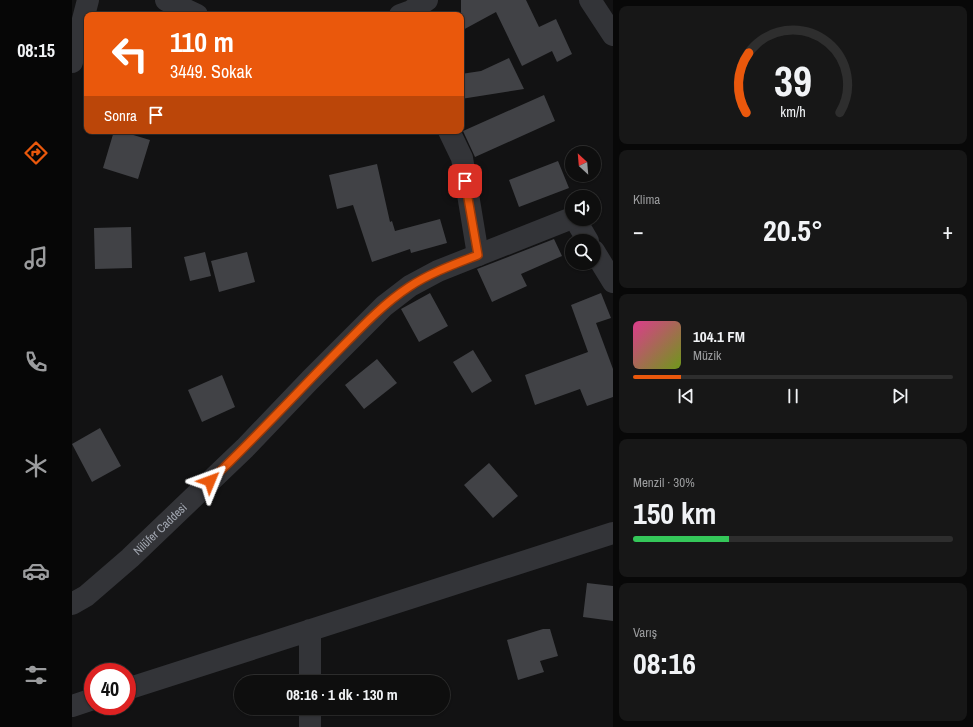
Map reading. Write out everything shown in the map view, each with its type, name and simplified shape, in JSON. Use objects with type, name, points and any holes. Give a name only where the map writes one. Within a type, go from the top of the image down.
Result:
[{"type":"street","points":[[85,12],[88,0]]},
{"type":"street","points":[[166,0],[191,12]]},
{"type":"street","points":[[590,0],[613,34]]},
{"type":"street","points":[[72,62],[84,16]]},
{"type":"street","points":[[450,134],[462,158],[478,255]]},
{"type":"street","name":"Nilüfer Caddesi","points":[[72,604],[86,596],[130,558],[245,448],[332,357],[384,306],[410,286],[438,271],[565,221]]},
{"type":"street","points":[[601,262],[613,282]]},
{"type":"street","points":[[136,685],[613,533]]},
{"type":"street","points":[[310,630],[310,675]]},
{"type":"street","points":[[72,706],[84,702]]},
{"type":"street","points":[[310,715],[310,727]]},
{"type":"building","points":[[461,0],[526,0],[539,27],[556,19],[572,54],[557,62],[552,51],[522,66],[496,12],[464,29],[464,12],[461,12]]},
{"type":"building","points":[[509,58],[524,89],[464,99],[464,74],[481,71]]},
{"type":"building","points":[[544,95],[555,121],[475,157],[464,131]]},
{"type":"building","points":[[113,134],[130,134],[150,140],[138,179],[103,168]]},
{"type":"building","points":[[558,161],[565,178],[565,182],[567,182],[569,188],[519,207],[509,180]]},
{"type":"building","points":[[377,164],[390,222],[392,221],[395,231],[440,219],[447,243],[411,253],[410,249],[372,262],[353,205],[337,209],[329,175]]},
{"type":"building","points":[[131,227],[132,268],[95,269],[94,228]]},
{"type":"building","points":[[554,239],[562,256],[521,274],[527,286],[492,302],[477,269]]},
{"type":"building","points":[[205,252],[211,276],[190,281],[184,257]]},
{"type":"building","points":[[247,252],[255,282],[219,292],[211,261]]},
{"type":"building","points":[[430,293],[448,326],[419,342],[401,309]]},
{"type":"building","points":[[601,293],[611,318],[596,323],[613,369],[613,397],[587,406],[580,389],[535,405],[525,375],[588,352],[571,305]]},
{"type":"building","points":[[473,350],[492,381],[472,393],[453,362]]},
{"type":"building","points":[[377,359],[397,383],[364,409],[345,385]]},
{"type":"building","points":[[222,375],[235,407],[202,422],[188,390]]},
{"type":"building","points":[[100,428],[121,466],[92,482],[72,444]]},
{"type":"building","points":[[489,463],[518,496],[493,518],[464,485]]},
{"type":"building","points":[[587,583],[613,586],[613,621],[583,617]]},
{"type":"building","points":[[543,629],[550,629],[558,656],[540,661],[544,672],[518,680],[507,640]]},
{"type":"route","points":[[210,481],[245,448],[328,361],[384,306],[410,286],[438,271],[478,255],[465,181]]}]
